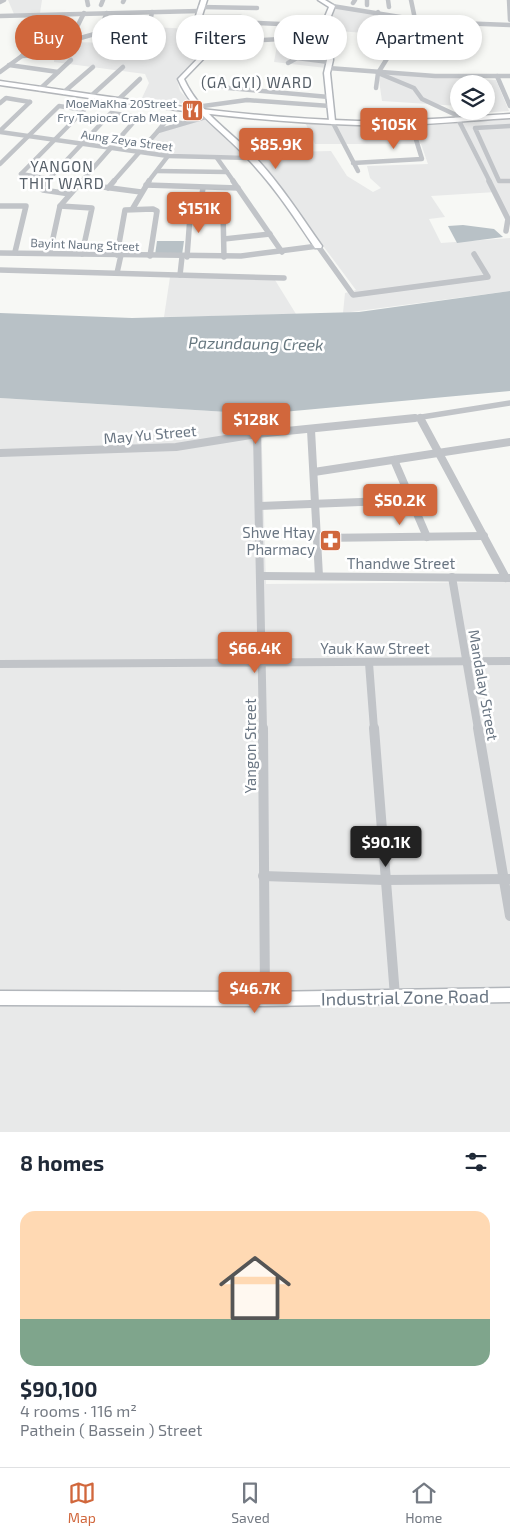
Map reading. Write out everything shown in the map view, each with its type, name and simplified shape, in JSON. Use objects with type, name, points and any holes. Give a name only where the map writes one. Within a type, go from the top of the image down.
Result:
[{"type":"main road","points":[[0,82],[199,109],[331,120],[411,121],[450,119]]},
{"type":"main road","points":[[495,115],[510,114]]},
{"type":"main road","points":[[495,117],[510,114]]},
{"type":"street","points":[[199,15],[204,0]]},
{"type":"street","points":[[320,0],[332,6],[393,15]]},
{"type":"street","points":[[367,0],[367,5]]},
{"type":"street","points":[[388,0],[389,7]]},
{"type":"street","points":[[411,0],[413,15]]},
{"type":"street","points":[[509,0],[510,20]]},
{"type":"street","points":[[328,15],[332,6]]},
{"type":"street","points":[[67,8],[68,13]]},
{"type":"street","points":[[0,16],[68,13],[199,12],[257,8]]},
{"type":"street","points":[[199,12],[224,15]]},
{"type":"street","points":[[376,88],[378,73],[398,41],[395,33],[385,31],[378,12]]},
{"type":"street","points":[[82,17],[84,13]]},
{"type":"street","points":[[82,38],[98,34],[107,13]]},
{"type":"street","points":[[482,24],[510,25]]},
{"type":"street","points":[[288,63],[298,58],[378,73],[510,76]]},
{"type":"street","points":[[0,72],[16,60]]},
{"type":"street","points":[[41,88],[71,60]]},
{"type":"street","points":[[199,60],[181,79],[185,91],[199,109],[209,116],[252,158],[353,295],[488,277],[474,254]]},
{"type":"street","points":[[329,60],[331,120],[358,171]]},
{"type":"street","points":[[9,65],[58,72]]},
{"type":"street","points":[[65,91],[93,67]]},
{"type":"street","points":[[93,95],[123,67]]},
{"type":"street","points":[[378,73],[394,81],[409,85],[414,88],[422,99],[450,111]]},
{"type":"street","points":[[497,76],[510,106]]},
{"type":"street","points":[[120,98],[140,79]]},
{"type":"street","points":[[211,83],[223,87],[330,97]]},
{"type":"street","points":[[0,103],[6,98],[30,102],[0,132]]},
{"type":"street","points":[[199,109],[247,100],[330,106]]},
{"type":"street","points":[[0,164],[27,136],[61,106],[84,110],[21,174],[50,179]]},
{"type":"street","points":[[50,252],[60,206],[138,117],[112,113],[41,189],[70,194]]},
{"type":"street","points":[[108,188],[158,131],[209,116]]},
{"type":"street","points":[[499,117],[509,126]]},
{"type":"street","points":[[459,120],[508,219],[506,231]]},
{"type":"street","points":[[354,163],[422,158],[411,121]]},
{"type":"street","points":[[509,126],[475,128],[499,181],[510,181]]},
{"type":"street","name":"Aung Zeya Street","points":[[0,132],[168,156],[252,158]]},
{"type":"street","points":[[133,208],[140,192],[168,156]]},
{"type":"street","points":[[217,158],[282,252]]},
{"type":"street","points":[[156,171],[227,172]]},
{"type":"street","points":[[80,184],[140,192]]},
{"type":"street","points":[[146,185],[238,188]]},
{"type":"street","points":[[180,275],[185,257],[191,203],[201,200],[203,188]]},
{"type":"street","points":[[0,206],[25,206],[15,252]]},
{"type":"street","points":[[60,206],[91,207],[82,254]]},
{"type":"street","points":[[117,273],[126,209],[156,210],[150,256]]},
{"type":"street","points":[[191,210],[223,210],[224,256]]},
{"type":"street","points":[[224,239],[270,234]]},
{"type":"street","name":"Bayint Naung Street","points":[[0,253],[50,252],[185,257],[282,252],[318,246]]},
{"type":"street","points":[[0,270],[284,278]]},
{"type":"street","name":"May Yu Street","points":[[0,453],[108,451],[176,447],[257,434],[420,418],[510,403]]},
{"type":"street","points":[[420,418],[508,578]]},
{"type":"street","points":[[311,430],[319,576]]},
{"type":"street","name":"Yangon Street","points":[[257,434],[264,662],[263,876],[265,999]]},
{"type":"street","points":[[314,472],[510,442]]},
{"type":"street","points":[[394,460],[427,537]]},
{"type":"street","points":[[260,506],[411,500]]},
{"type":"street","points":[[317,538],[484,536]]},
{"type":"street","name":"Thandwe Street","points":[[262,576],[508,578]]},
{"type":"street","name":"Mandalay Street","points":[[452,577],[507,879],[510,916]]},
{"type":"street","name":"Yauk Kaw Street","points":[[0,664],[510,662]]},
{"type":"street","points":[[369,663],[394,996]]},
{"type":"street","points":[[263,876],[384,880],[507,879]]},
{"type":"street","name":"Industrial Zone Road","points":[[0,998],[265,999],[510,995]]},
{"type":"shaded area","points":[[8,0],[42,0],[40,13],[14,14]]},
{"type":"shaded area","points":[[335,8],[376,13],[376,15],[357,15],[357,32],[347,32],[347,15],[332,15]]},
{"type":"shaded area","points":[[166,28],[176,28],[176,60],[198,60],[184,70],[177,80],[180,91],[193,105],[142,98],[149,83],[145,74],[54,62],[54,60],[82,60],[82,42],[92,42],[92,60],[166,60]]},
{"type":"shaded area","points":[[274,60],[326,60],[326,68],[274,62]]},
{"type":"shaded area","points":[[378,73],[450,77],[450,105],[382,101]]},
{"type":"shaded area","points":[[495,80],[496,80],[509,111],[495,112]]},
{"type":"shaded area","points":[[208,117],[243,155],[192,156],[143,152],[160,131]]},
{"type":"shaded area","points":[[510,119],[510,218],[496,192],[431,196],[445,217],[429,219],[441,243],[510,238],[510,291],[343,313],[345,293],[356,290],[257,157],[286,152],[331,151],[347,176],[373,192],[381,188],[370,178],[367,166],[428,164],[421,144],[315,144],[305,122],[414,124]]},
{"type":"shaded area","points":[[170,277],[275,280],[296,314],[164,317]]},
{"type":"shaded area","points":[[0,398],[261,414],[266,584],[510,582],[510,1132],[0,1132]]},
{"type":"water","points":[[463,225],[494,229],[503,237],[457,243],[448,226]]},
{"type":"water","points":[[157,241],[184,241],[182,255],[155,255]]},
{"type":"water","name":"Pazundaung Creek","points":[[510,291],[510,391],[261,414],[0,398],[0,313],[132,318],[359,312]]},
{"type":"place","name":"MoeMaKha 20Street Fry Tapioca Crab Meat","points":[[193,110]]},
{"type":"place","name":"Shwe Htay Pharmacy","points":[[331,541]]},
{"type":"district","name":"(GA GYI) WARD","points":[[257,82]]},
{"type":"district","name":"YANGON THIT WARD","points":[[62,174]]}]
